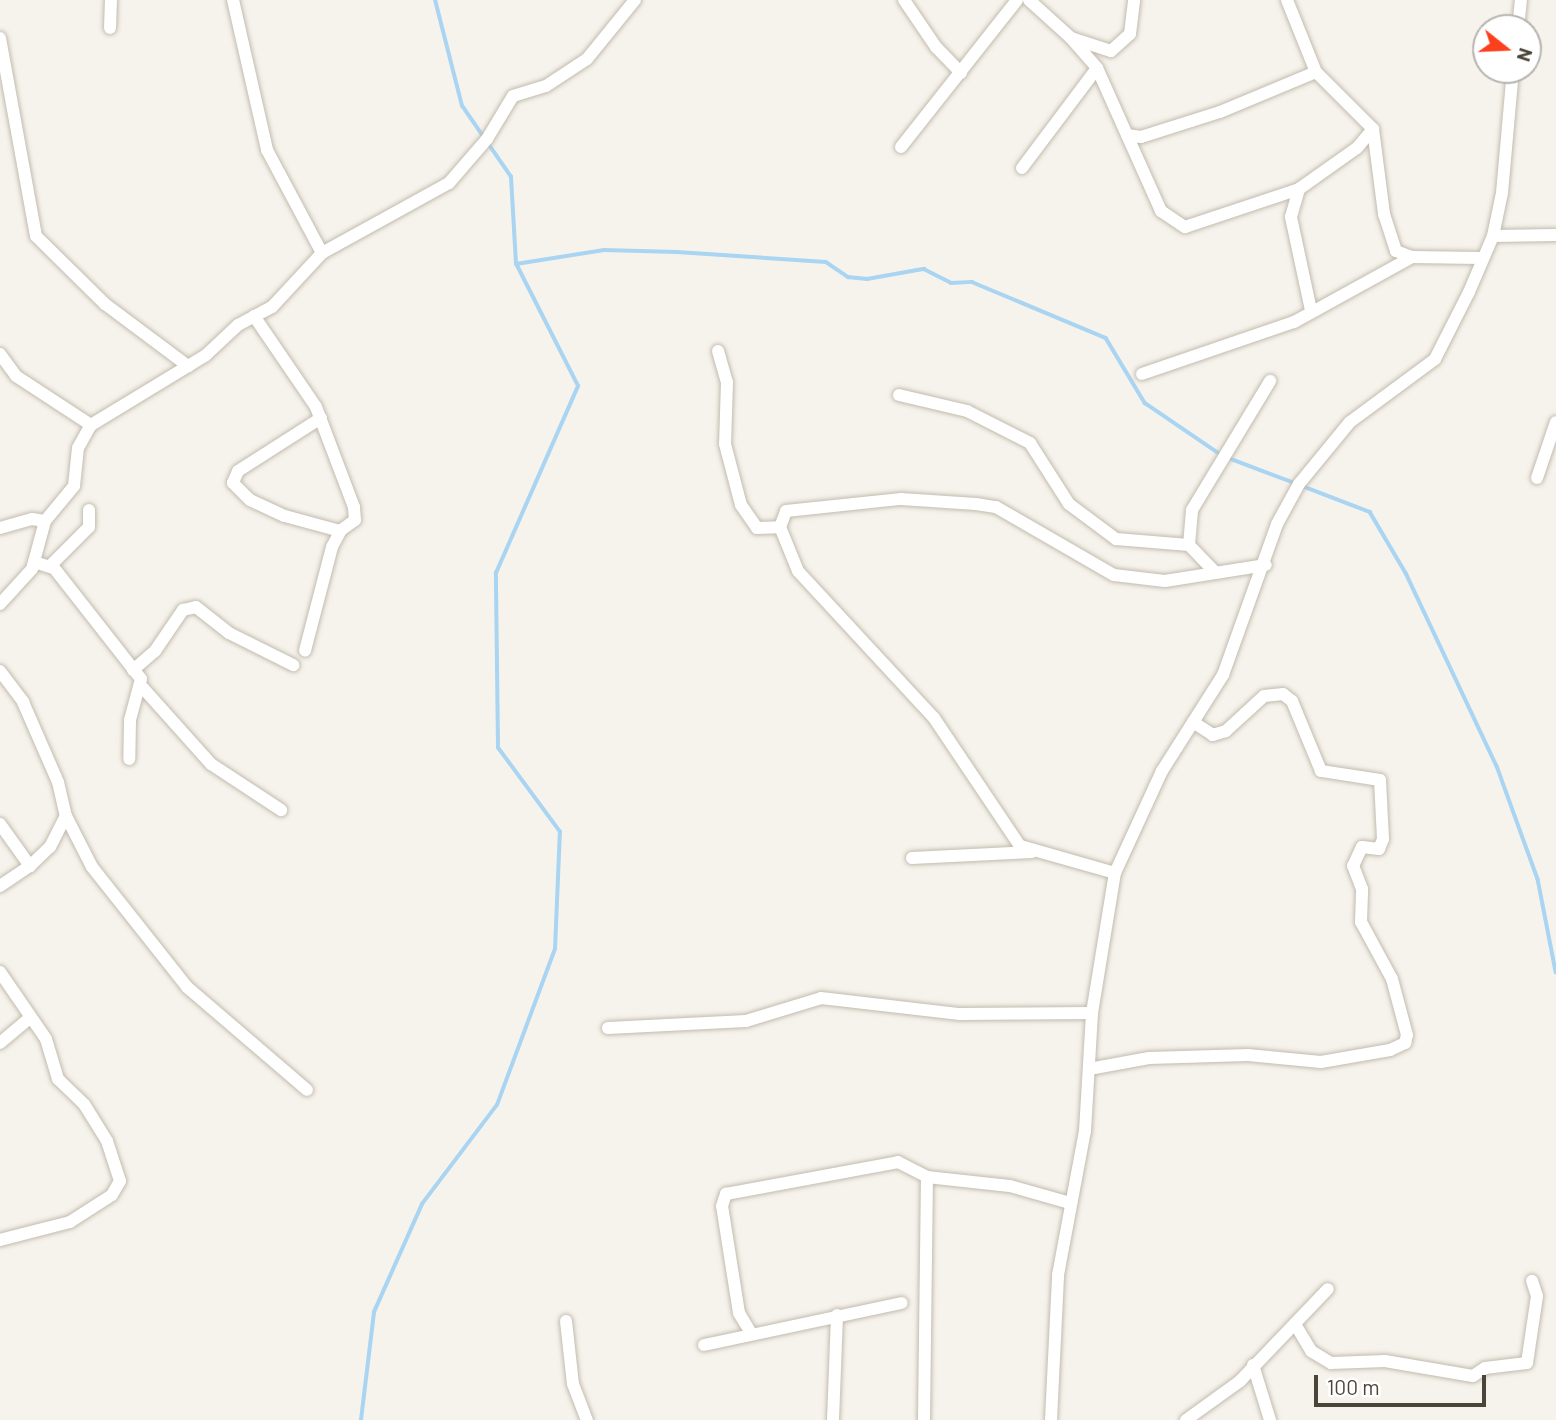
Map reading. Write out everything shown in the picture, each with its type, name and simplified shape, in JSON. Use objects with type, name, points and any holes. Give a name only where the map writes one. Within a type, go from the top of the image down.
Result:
[{"type":"street","points":[[110,28],[111,0]]},
{"type":"street","points":[[233,0],[267,150],[322,254]]},
{"type":"street","points":[[0,604],[34,562],[45,521],[74,486],[78,448],[91,425],[188,366],[254,316],[272,307],[322,254],[449,183],[487,139],[513,96],[547,86],[587,59],[635,0]]},
{"type":"street","points":[[904,0],[936,47],[961,73]]},
{"type":"street","points":[[901,147],[1017,0]]},
{"type":"street","points":[[1029,0],[1071,38],[1097,68],[1161,211],[1185,227],[1298,189],[1357,148],[1373,130]]},
{"type":"street","points":[[1071,38],[1111,51],[1123,46],[1134,0]]},
{"type":"street","points":[[1287,0],[1316,72],[1373,130],[1396,251],[1412,257],[1480,258]]},
{"type":"street","points":[[0,37],[36,236],[105,304],[188,366]]},
{"type":"street","points":[[1022,168],[1097,68]]},
{"type":"street","points":[[1127,135],[1152,134],[1220,112],[1316,72]]},
{"type":"street","points":[[1051,1420],[1058,1275],[1085,1131],[1092,1013],[1115,873],[1150,794],[1223,675],[1266,565],[1277,524],[1299,484],[1350,422],[1435,359],[1480,258],[1493,236],[1511,84]]},
{"type":"street","points":[[1298,189],[1291,217],[1311,310]]},
{"type":"street","points":[[1493,236],[1556,235]]},
{"type":"street","points":[[1142,374],[1284,326],[1412,257]]},
{"type":"street","points":[[254,316],[321,418],[354,508],[355,520],[341,531],[305,651]]},
{"type":"street","points":[[718,351],[727,382],[725,444],[741,505],[757,528],[780,527]]},
{"type":"street","points":[[0,354],[16,376],[91,425]]},
{"type":"street","points":[[1189,545],[1192,510],[1270,381]]},
{"type":"street","points":[[899,395],[967,411],[1030,443],[1069,504],[1116,539],[1189,545],[1214,571]]},
{"type":"street","points":[[321,418],[238,471],[233,483],[250,500],[341,531]]},
{"type":"street","points":[[1536,478],[1556,422]]},
{"type":"street","points":[[1032,852],[1007,831],[977,776],[934,718],[798,571],[780,527],[786,511],[901,499],[976,504],[996,507],[1114,575],[1165,581],[1214,571],[1266,565]]},
{"type":"street","points":[[50,566],[89,527],[89,510]]},
{"type":"street","points":[[0,528],[32,519],[45,521]]},
{"type":"street","points":[[34,562],[50,566],[133,670],[143,688],[211,764],[281,810]]},
{"type":"street","points":[[133,670],[155,651],[183,610],[196,607],[229,634],[293,665]]},
{"type":"street","points":[[0,671],[23,702],[58,782],[66,816],[92,867],[187,987],[307,1090]]},
{"type":"street","points":[[129,759],[130,720],[143,688]]},
{"type":"street","points":[[1089,1069],[1149,1058],[1248,1055],[1321,1062],[1390,1050],[1405,1043],[1407,1035],[1392,979],[1361,922],[1362,889],[1353,866],[1362,847],[1379,849],[1383,839],[1380,780],[1321,771],[1292,701],[1283,694],[1264,696],[1226,731],[1213,735],[1193,722]]},
{"type":"street","points":[[0,886],[30,866],[50,847],[66,816]]},
{"type":"street","points":[[0,824],[30,866]]},
{"type":"street","points":[[912,858],[1032,852],[1115,873]]},
{"type":"street","points":[[0,972],[46,1039],[58,1079],[84,1104],[107,1141],[120,1181],[112,1195],[71,1222],[0,1240]]},
{"type":"street","points":[[608,1028],[746,1021],[821,998],[960,1014],[1092,1013]]},
{"type":"street","points":[[0,1043],[30,1018]]},
{"type":"street","points":[[751,1333],[739,1313],[722,1206],[726,1194],[898,1162],[927,1177],[1010,1186],[1070,1203]]},
{"type":"street","points":[[924,1420],[927,1177]]},
{"type":"street","points":[[1295,1324],[1311,1351],[1331,1363],[1385,1361],[1473,1376],[1485,1368],[1527,1363],[1537,1296],[1532,1281]]},
{"type":"street","points":[[1186,1420],[1253,1365],[1328,1289]]},
{"type":"street","points":[[704,1345],[902,1303]]},
{"type":"street","points":[[833,1420],[837,1315]]},
{"type":"street","points":[[566,1321],[573,1384],[587,1420]]},
{"type":"street","points":[[1253,1365],[1270,1420]]},
{"type":"waterway","points":[[361,1420],[374,1312],[422,1204],[497,1105],[555,949],[560,832],[498,748],[496,573],[578,386],[516,264],[511,177],[462,106],[435,0]]},
{"type":"waterway","points":[[516,264],[604,250],[677,252],[826,262],[848,277],[867,279],[924,269],[951,283],[972,282],[1106,338],[1145,403],[1223,456],[1295,483]]},
{"type":"waterway","points":[[1302,486],[1370,512],[1406,573],[1497,766],[1538,879],[1556,972]]}]
